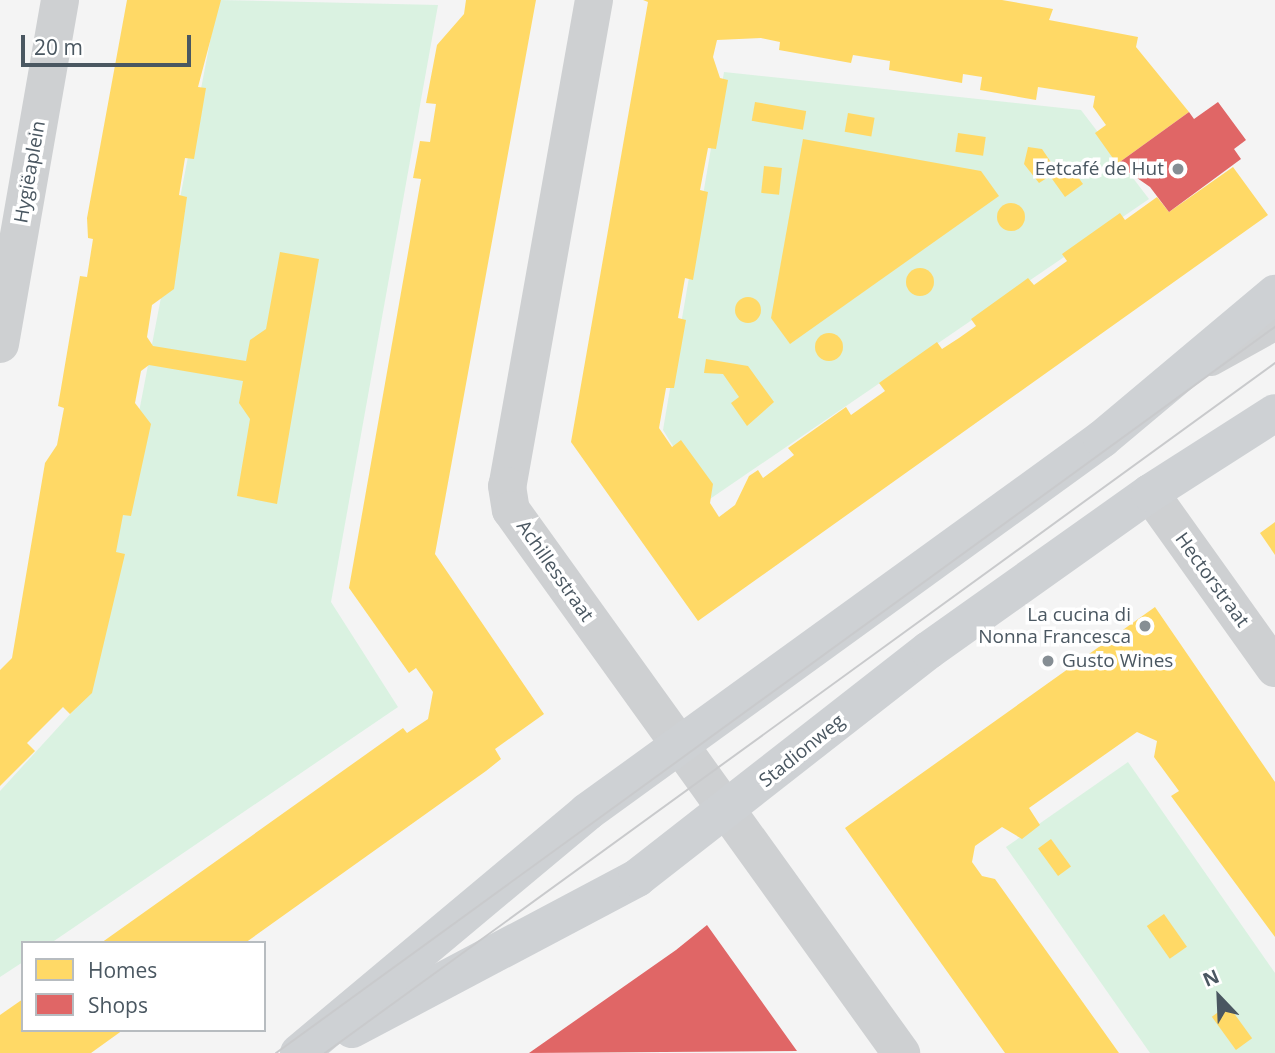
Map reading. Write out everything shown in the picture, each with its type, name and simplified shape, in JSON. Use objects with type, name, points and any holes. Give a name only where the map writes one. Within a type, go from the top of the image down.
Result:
[{"type":"main road","points":[[299,1053],[587,813],[1163,390],[1275,294]]},
{"type":"main road","name":"Stadionweg","points":[[307,1053],[578,915],[727,811],[929,650],[1150,493],[1275,413]]},
{"type":"street","name":"Hygiëaplein","points":[[0,344],[61,0]]},
{"type":"street","name":"Achillesstraat","points":[[594,0],[507,486],[511,510],[901,1053]]},
{"type":"street","name":"Hectorstraat","points":[[1150,493],[1275,668]]},
{"type":"lane","points":[[1163,390],[1275,328]]},
{"type":"green space","points":[[218,0],[438,5],[331,602],[398,707],[54,941],[21,941],[21,963],[0,977],[0,791],[84,699]]},
{"type":"green space","points":[[724,72],[1081,110],[1149,199],[707,501],[663,430]]},
{"type":"green space","points":[[1128,762],[1275,973],[1275,1053],[1150,1053],[1006,847]]},
{"type":"building: Homes","points":[[127,0],[221,0],[198,87],[206,88],[194,159],[185,158],[179,195],[187,197],[174,289],[152,305],[147,337],[153,346],[246,361],[250,340],[266,329],[280,252],[319,259],[277,504],[237,496],[250,419],[239,403],[243,381],[149,365],[141,371],[135,403],[151,424],[131,516],[123,515],[116,552],[125,554],[92,693],[70,714],[63,707],[27,743],[35,751],[0,786],[0,670],[12,658],[45,463],[57,445],[64,408],[58,406],[80,276],[87,277],[93,239],[88,238],[87,218]]},
{"type":"building: Homes","points":[[466,0],[536,0],[435,554],[544,714],[495,749],[501,759],[486,771],[248,941],[104,941],[403,728],[407,733],[428,719],[433,692],[416,668],[409,673],[349,588],[421,179],[413,178],[420,141],[430,142],[436,104],[426,103],[437,45],[464,14]]},
{"type":"building: Homes","points":[[643,0],[1002,0],[1053,9],[1049,20],[1138,37],[1136,47],[1189,112],[1117,164],[1095,133],[1106,125],[1093,107],[1095,96],[1038,87],[1036,100],[980,90],[982,77],[963,74],[962,83],[889,70],[890,61],[853,55],[851,63],[779,50],[780,42],[761,38],[717,40],[713,57],[720,78],[728,80],[716,149],[708,148],[700,190],[708,192],[693,280],[685,278],[678,318],[686,320],[674,388],[666,388],[659,428],[672,447],[681,440],[713,484],[710,503],[719,517],[735,505],[749,476],[758,470],[763,478],[794,455],[788,448],[846,407],[851,415],[885,391],[879,383],[937,342],[942,349],[959,338],[976,326],[971,319],[1028,278],[1034,285],[1067,261],[1062,254],[1120,213],[1125,220],[1157,197],[1169,212],[1233,167],[1268,215],[698,621],[571,442],[648,2]]},
{"type":"building: Homes","points":[[755,102],[806,111],[803,130],[752,121]]},
{"type":"building: Homes","points":[[848,113],[875,118],[871,136],[845,132]]},
{"type":"building: Homes","points":[[958,133],[986,137],[983,156],[955,152]]},
{"type":"building: Homes","points":[[803,139],[981,171],[999,196],[790,344],[771,318]]},
{"type":"building: Homes","points":[[1028,147],[1042,149],[1057,171],[1068,163],[1083,184],[1065,197],[1050,176],[1039,183],[1024,164]]},
{"type":"building: Homes","points":[[764,166],[782,168],[779,195],[761,193]]},
{"type":"building: Homes","points":[[1011,203],[1021,207],[1025,217],[1021,227],[1011,231],[1001,227],[997,217],[1001,207]]},
{"type":"building: Homes","points":[[920,268],[930,272],[934,282],[930,292],[920,296],[910,292],[906,282],[910,272]]},
{"type":"building: Homes","points":[[748,297],[757,301],[761,310],[757,319],[748,323],[739,319],[735,310],[739,301]]},
{"type":"building: Homes","points":[[829,333],[839,337],[843,347],[839,357],[829,361],[819,357],[815,347],[819,337]]},
{"type":"building: Homes","points":[[706,359],[748,366],[774,402],[747,426],[731,403],[739,397],[723,374],[704,373]]},
{"type":"building: Homes","points":[[1275,522],[1275,555],[1260,533]]},
{"type":"building: Homes","points":[[1155,607],[1275,782],[1275,937],[1171,796],[1179,791],[1154,757],[1157,741],[1137,732],[1029,808],[1040,825],[1022,839],[1002,827],[975,846],[972,862],[982,876],[995,879],[1119,1053],[1005,1053],[845,828]]},
{"type":"building: Homes","points":[[1051,839],[1071,867],[1058,876],[1038,848]]},
{"type":"building: Homes","points":[[1164,914],[1187,947],[1170,959],[1147,926]]},
{"type":"building: Homes","points":[[21,1000],[21,1032],[120,1032],[91,1053],[0,1053],[0,1015]]},
{"type":"building: Homes","points":[[1228,1005],[1252,1038],[1236,1050],[1212,1017]]},
{"type":"building: Shops","points":[[1218,102],[1246,140],[1234,149],[1241,159],[1169,212],[1150,187],[1117,164],[1189,112],[1194,119]]},
{"type":"building: Shops","points":[[707,925],[797,1051],[529,1053],[676,950]]},
{"type":"tram line","points":[[276,1053],[1275,327]]},
{"type":"tram line","points":[[325,1053],[1275,363]]},
{"type":"place","name":"Eetcafé de Hut","points":[[1178,169]]},
{"type":"place","name":"La cucina di Nonna Francesca","points":[[1145,626]]},
{"type":"place","name":"Gusto Wines","points":[[1048,661]]}]
